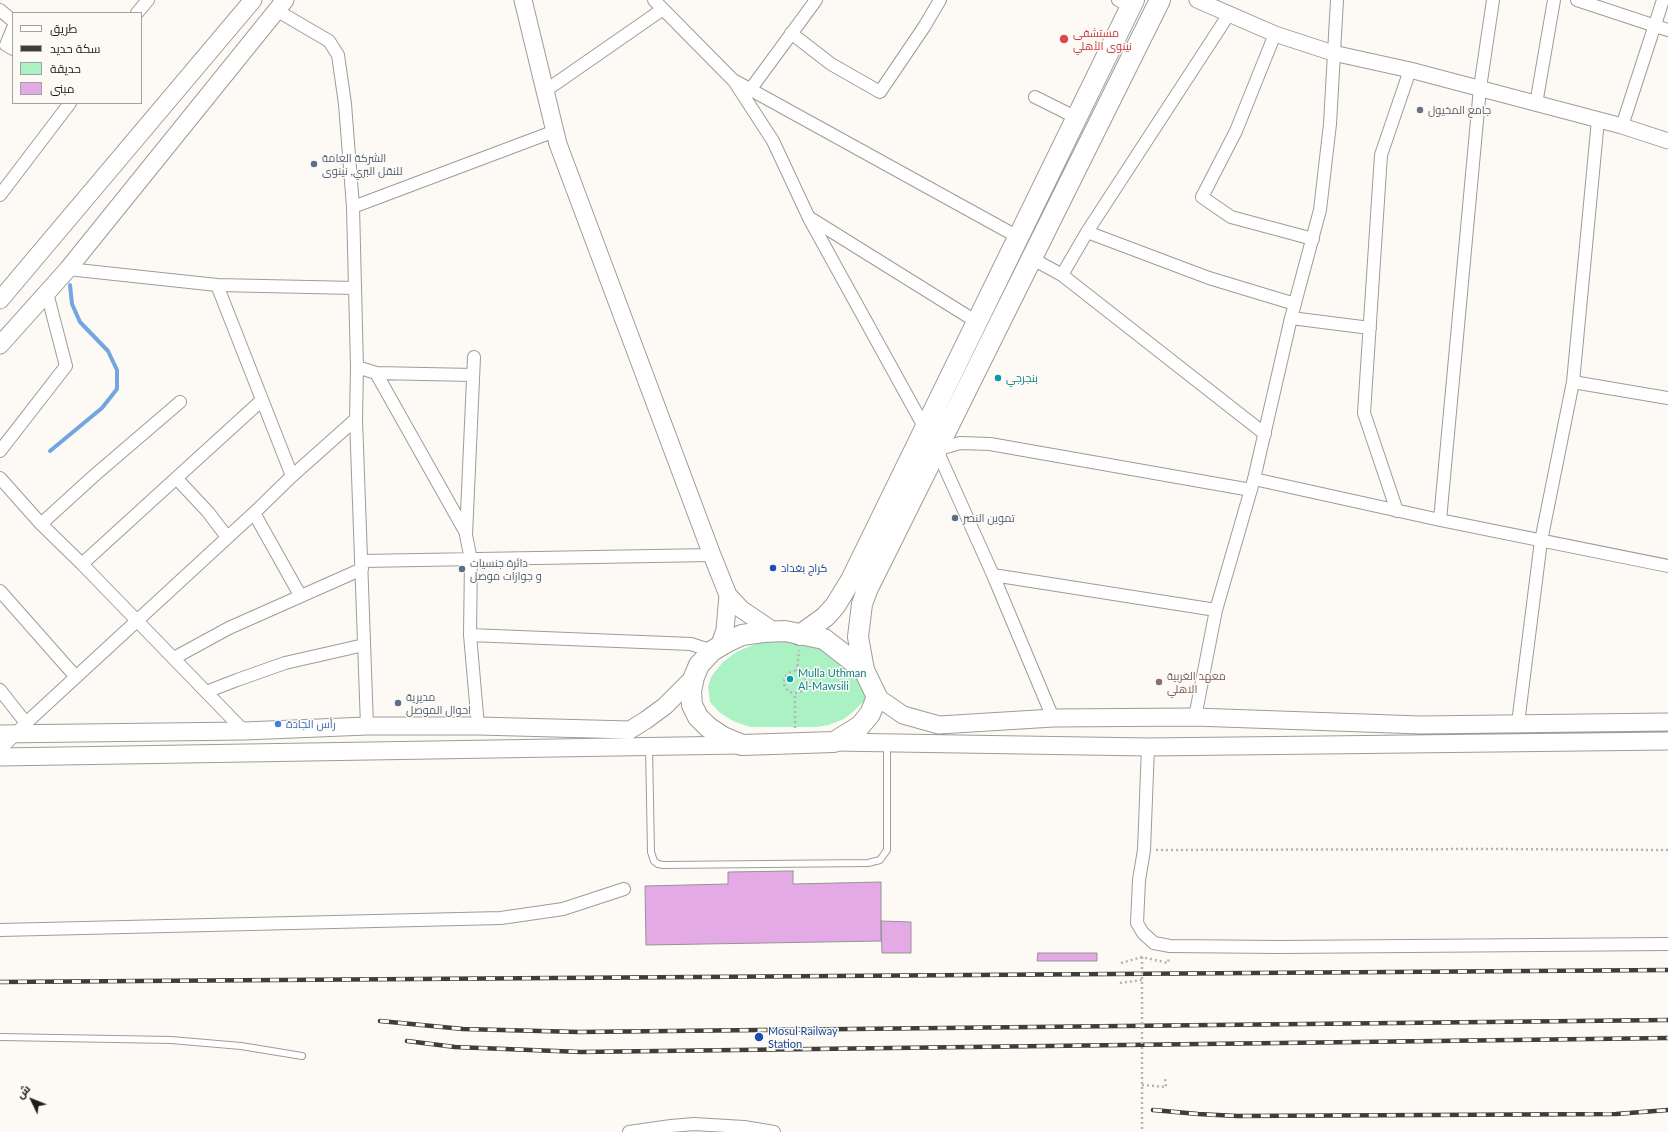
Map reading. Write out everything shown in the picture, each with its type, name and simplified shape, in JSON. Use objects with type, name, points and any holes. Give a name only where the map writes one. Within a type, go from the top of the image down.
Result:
[{"type":"main road","points":[[0,300],[253,0]]},
{"type":"main road","points":[[523,0],[555,130],[575,188],[712,555],[728,595],[742,609],[775,632]]},
{"type":"main road","points":[[1160,0],[868,588],[862,604],[858,637],[864,670],[877,697],[903,715],[939,725],[1053,718],[1194,717],[1420,725],[1668,722]]},
{"type":"main road","points":[[800,635],[825,617],[844,593],[1077,118],[1128,2]]},
{"type":"main road","points":[[0,345],[68,269],[280,5]]},
{"type":"main road","points":[[716,649],[725,630],[728,595]]},
{"type":"main road","points":[[742,745],[723,737],[708,727],[698,717],[692,705],[691,691],[694,677],[699,665],[716,649],[742,636],[785,632],[824,640],[864,670]]},
{"type":"main road","points":[[14,731],[244,731],[367,726],[478,726],[630,730],[665,706],[694,677]]},
{"type":"main road","points":[[834,742],[860,726],[870,714],[877,697]]},
{"type":"main road","points":[[0,757],[742,745],[834,742],[1148,747],[1668,741]]},
{"type":"street","points":[[139,12],[148,0]]},
{"type":"street","points":[[654,0],[734,81],[773,141],[809,218],[936,450],[993,575],[1053,718]]},
{"type":"street","points":[[750,90],[816,0]]},
{"type":"street","points":[[791,34],[831,64],[880,92],[924,27],[940,0]]},
{"type":"street","points":[[1197,0],[1276,34],[1334,53],[1480,88],[1622,126],[1668,141]]},
{"type":"street","points":[[1194,717],[1216,610],[1253,485],[1291,318],[1320,210],[1330,124],[1337,0]]},
{"type":"street","points":[[1440,520],[1480,88],[1493,0]]},
{"type":"street","points":[[1536,104],[1554,0]]},
{"type":"street","points":[[1577,0],[1654,27],[1668,30]]},
{"type":"street","points":[[1622,126],[1663,0]]},
{"type":"street","points":[[280,5],[329,41],[338,54],[345,104],[353,207],[357,368],[356,419],[367,726]]},
{"type":"street","points":[[0,10],[12,20]]},
{"type":"street","points":[[545,92],[663,10]]},
{"type":"street","points":[[1062,275],[1087,232],[1229,14]]},
{"type":"street","points":[[6,49],[12,31]]},
{"type":"street","points":[[1276,34],[1236,132],[1202,197],[1231,217],[1313,238]]},
{"type":"street","points":[[1397,510],[1364,413],[1381,155],[1410,70]]},
{"type":"street","points":[[734,81],[1018,237]]},
{"type":"street","points":[[1035,98],[1077,118]]},
{"type":"street","points":[[0,195],[69,104]]},
{"type":"street","points":[[1518,723],[1541,541],[1573,382],[1598,120]]},
{"type":"street","points":[[353,207],[555,130]]},
{"type":"street","points":[[809,218],[977,322]]},
{"type":"street","points":[[1087,232],[1209,278],[1295,304]]},
{"type":"street","points":[[1031,258],[1062,275],[1265,434]]},
{"type":"street","points":[[68,269],[217,285],[355,288]]},
{"type":"street","points":[[217,285],[292,476]]},
{"type":"street","points":[[0,451],[66,366],[47,293]]},
{"type":"street","points":[[1291,318],[1370,328]]},
{"type":"street","points":[[474,357],[466,534],[471,560],[470,634],[478,726]]},
{"type":"street","points":[[357,368],[376,373],[473,375]]},
{"type":"street","points":[[376,373],[466,534]]},
{"type":"street","points":[[1573,382],[1668,398]]},
{"type":"street","points":[[82,564],[262,400]]},
{"type":"street","points":[[41,524],[96,474],[180,402]]},
{"type":"street","points":[[0,750],[14,731],[76,677],[292,476],[356,419]]},
{"type":"street","points":[[936,450],[960,443],[990,444],[1253,485],[1397,510],[1541,541],[1668,566]]},
{"type":"street","points":[[0,478],[41,524],[82,564],[244,731]]},
{"type":"street","points":[[177,479],[208,512],[228,537]]},
{"type":"street","points":[[254,513],[300,595]]},
{"type":"street","points":[[174,658],[229,628],[362,565],[471,560],[712,555]]},
{"type":"street","points":[[993,575],[1216,610]]},
{"type":"street","points":[[0,590],[76,677]]},
{"type":"street","points":[[470,634],[691,644],[716,649]]},
{"type":"street","points":[[206,692],[285,663],[364,645]]},
{"type":"street","points":[[0,690],[14,731]]},
{"type":"street","points":[[1148,747],[1144,850],[1139,880],[1137,924],[1143,933],[1154,943],[1170,946],[1668,944]]},
{"type":"street","points":[[0,930],[501,918],[563,909],[624,889]]},
{"type":"street","points":[[630,1132],[659,1127],[694,1124],[774,1132]]},
{"type":"lane","points":[[648,746],[651,852],[654,861],[663,865],[874,862],[884,855],[887,844],[887,744]]},
{"type":"lane","points":[[0,1037],[171,1040],[241,1046],[302,1056]]},
{"type":"path","points":[[793,671],[800,672],[806,681],[804,688],[795,693],[788,690],[784,684],[785,677],[793,671]]},
{"type":"path","points":[[795,693],[795,743]]},
{"type":"path","points":[[1144,850],[1668,850]]},
{"type":"path","points":[[1142,957],[1142,1132]]},
{"type":"path","points":[[1121,963],[1142,957],[1168,963]]},
{"type":"path","points":[[1120,983],[1142,980]]},
{"type":"path","points":[[1142,1085],[1166,1087],[1165,1078]]},
{"type":"green space","points":[[783,640],[824,648],[855,673],[866,693],[864,701],[844,719],[829,725],[816,727],[750,727],[733,721],[719,712],[710,702],[708,687],[711,677],[722,663],[736,652],[758,643]]},
{"type":"building","points":[[793,871],[793,884],[881,882],[881,941],[646,945],[645,886],[728,884],[728,872]]},
{"type":"building","points":[[881,921],[911,922],[911,953],[882,953]]},
{"type":"building","points":[[1038,953],[1097,953],[1097,961],[1037,961]]},
{"type":"waterway","points":[[50,451],[102,408],[117,389],[117,370],[108,351],[80,322],[72,304],[70,285]]},
{"type":"railway","points":[[0,982],[1668,970]]},
{"type":"railway","points":[[380,1021],[463,1029],[579,1032],[1668,1020]]},
{"type":"railway","points":[[407,1041],[455,1047],[581,1052],[1668,1038]]},
{"type":"railway","points":[[1153,1110],[1237,1116],[1616,1114],[1668,1110]]},
{"type":"place","name":"مستشفى نينوى الأهلي","points":[[1064,39]]},
{"type":"place","name":"جامع المخيول","points":[[1420,110]]},
{"type":"place","name":"الشركة العامة للنقل البري, نينوى","points":[[314,164]]},
{"type":"place","name":"بنجرجي","points":[[998,378]]},
{"type":"place","name":"تموين النصر","points":[[955,518]]},
{"type":"place","name":"كراج بغداد","points":[[773,568]]},
{"type":"place","name":"دائرة جنسيات و جوازات موصل","points":[[462,569]]},
{"type":"place","name":"Mulla Uthman Al-Mawsili","points":[[790,679]]},
{"type":"place","name":"معهد الغربية الاهلي","points":[[1159,682]]},
{"type":"place","name":"مديرية احوال الموصل","points":[[398,703]]},
{"type":"place","name":"رأس الجادة","points":[[278,724]]},
{"type":"place","name":"Mosul Railway Station","points":[[759,1037]]}]
